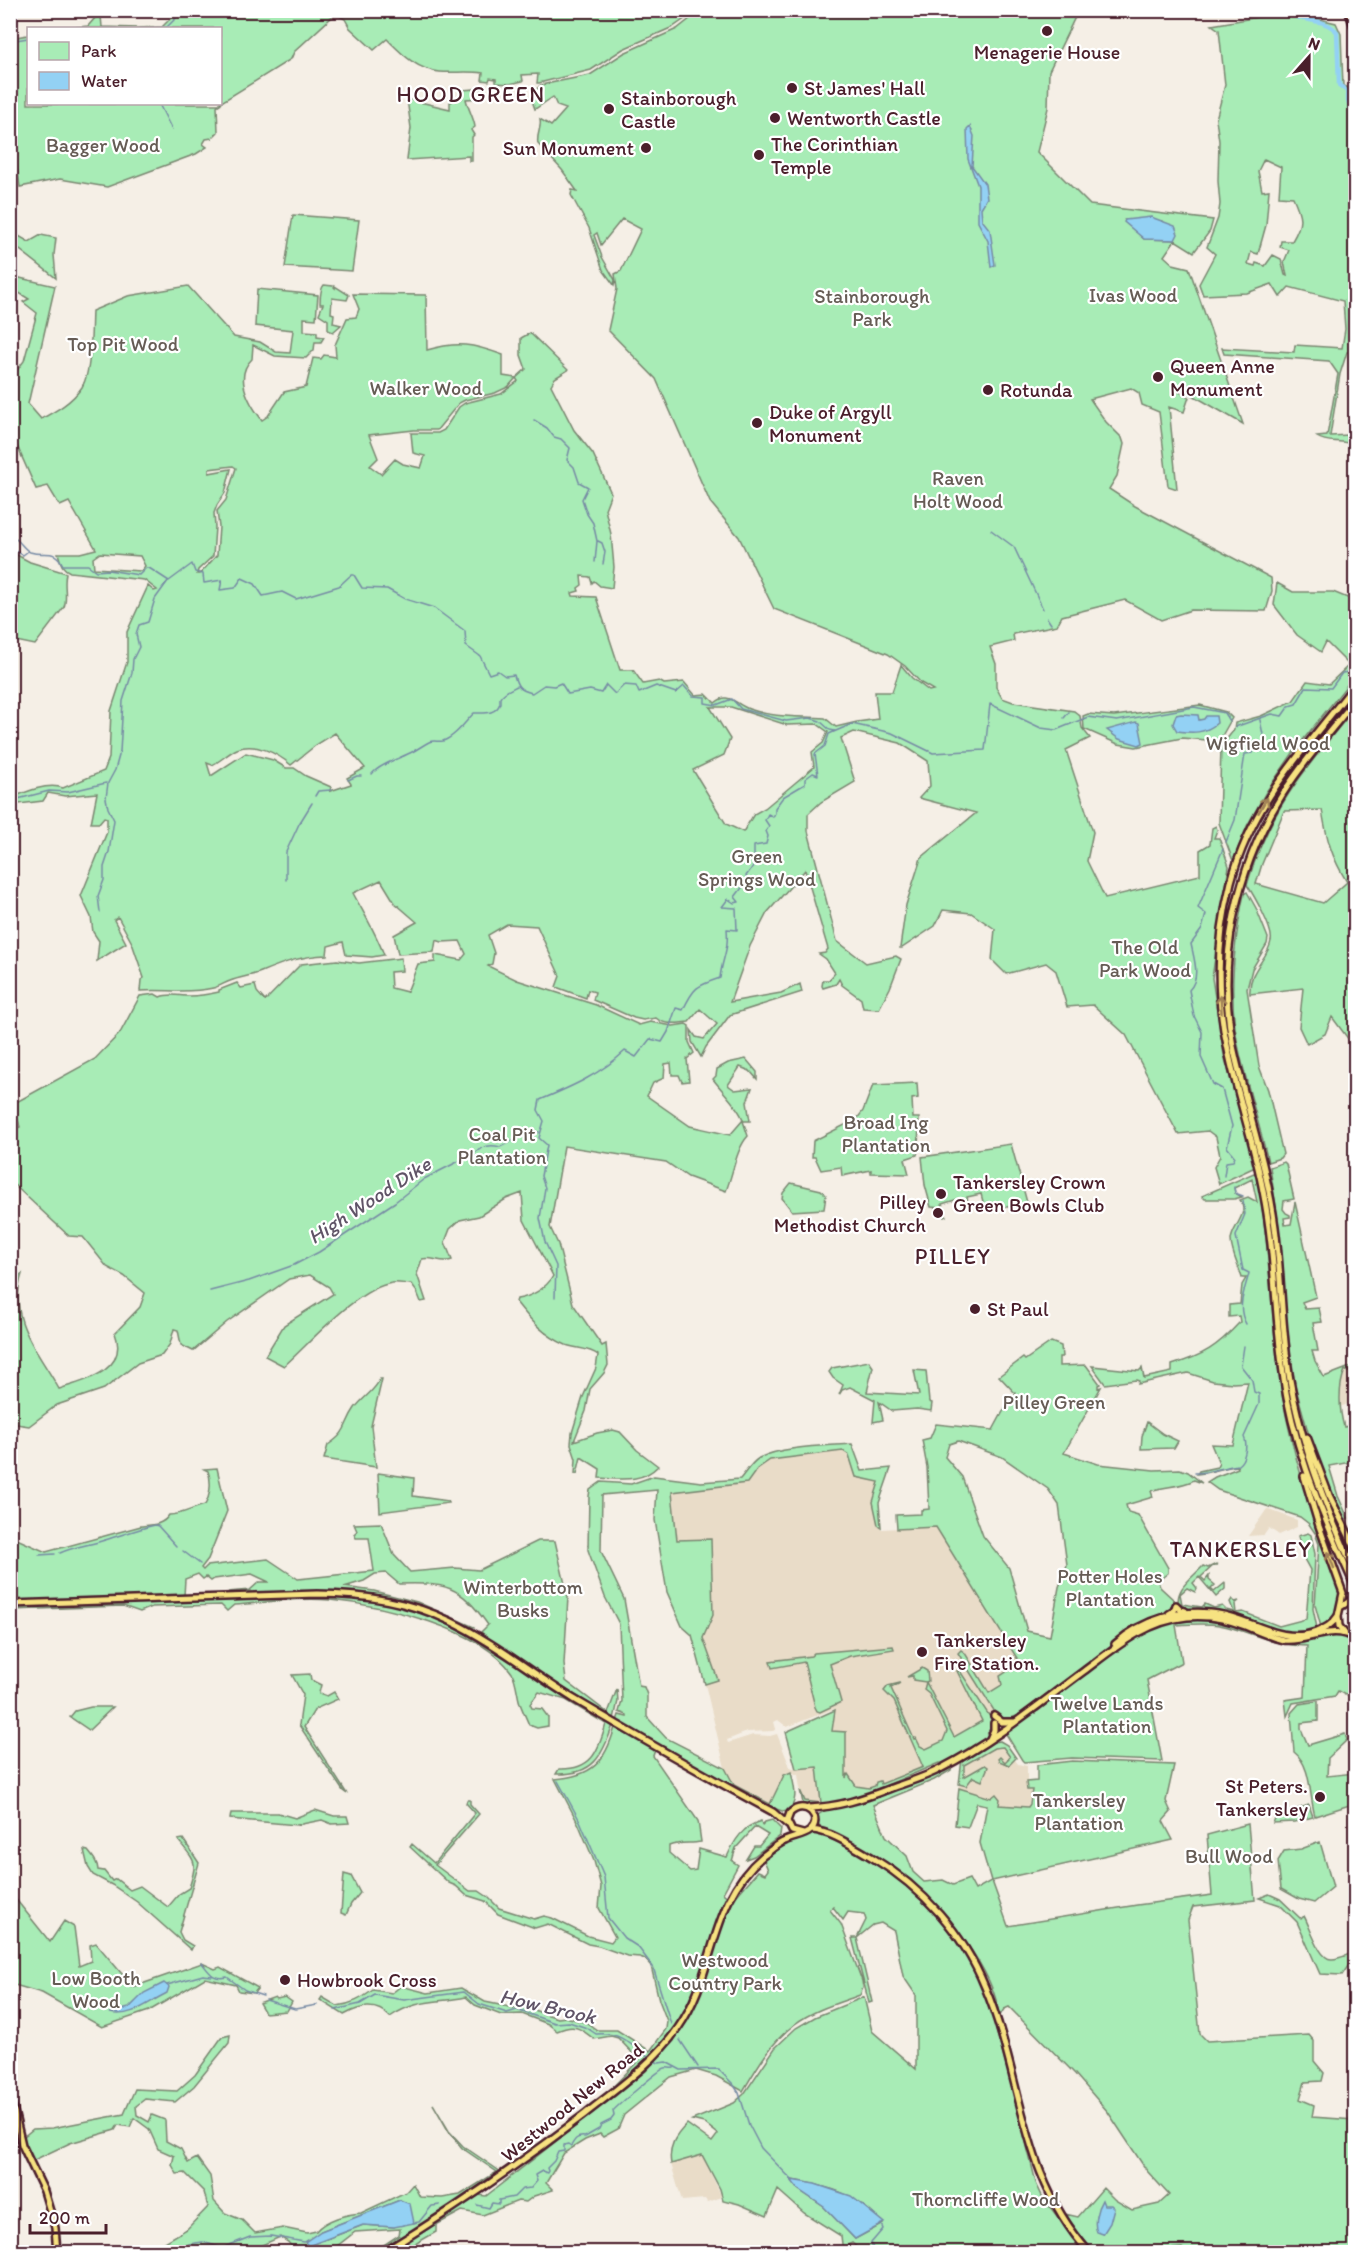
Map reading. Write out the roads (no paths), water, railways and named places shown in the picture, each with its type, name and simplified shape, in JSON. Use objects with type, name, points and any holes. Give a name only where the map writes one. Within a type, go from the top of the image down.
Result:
[{"type":"highway","points":[[1348,10],[1356,32]]},
{"type":"highway","points":[[1356,683],[1275,786],[1259,813],[1239,858],[1231,883],[1224,916],[1220,954],[1223,1025],[1264,1192],[1287,1397],[1315,1495],[1356,1589]]},
{"type":"highway","points":[[1356,699],[1283,793],[1264,827],[1246,869],[1228,957],[1229,1016],[1242,1083],[1269,1190],[1290,1379],[1319,1488],[1356,1574]]},
{"type":"highway","points":[[1299,1419],[1329,1495],[1356,1550]]},
{"type":"highway","points":[[1103,1656],[1129,1633],[1174,1611],[1176,1605],[1181,1610],[1237,1623],[1280,1639],[1296,1641],[1327,1630],[1338,1616],[1342,1590],[1311,1500],[1298,1442]]},
{"type":"highway","points":[[10,1604],[342,1594],[369,1596],[408,1605],[464,1628],[609,1720],[773,1812],[796,1833],[803,1834],[811,1830],[822,1832],[865,1854],[902,1878],[938,1912],[966,1950],[986,1988],[993,2009],[1027,2135],[1040,2173],[1061,2216],[1089,2253]]},
{"type":"highway","points":[[1341,1607],[1356,1597]]},
{"type":"highway","points":[[1155,1620],[1202,1615]]},
{"type":"highway","points":[[773,1812],[790,1813],[799,1807],[824,1808],[858,1801],[928,1774],[990,1740],[1103,1656],[1145,1629],[1177,1616]]},
{"type":"highway","points":[[1338,1616],[1339,1626],[1345,1634]]},
{"type":"highway","points":[[1327,1630],[1355,1638]]},
{"type":"highway","points":[[993,1716],[1002,1722],[1016,1721]]},
{"type":"highway","points":[[990,1740],[994,1723]]},
{"type":"highway","points":[[807,1808],[822,1832]]},
{"type":"highway","points":[[811,1830],[817,1813],[824,1808]]},
{"type":"highway","points":[[789,1827],[790,1813]]},
{"type":"highway","name":"Westwood New Road","points":[[384,2253],[506,2174],[617,2089],[655,2055],[679,2028],[694,2000],[730,1897],[755,1864],[784,1841],[788,1836],[789,1827]]},
{"type":"highway","name":"Westwood New Road","points":[[784,1841],[803,1834]]},
{"type":"highway","points":[[10,2094],[22,2145],[44,2191],[55,2228],[57,2253]]},
{"type":"water","points":[[970,126],[974,136],[972,166],[985,184],[987,198],[981,208],[982,220],[990,230],[995,265],[991,267],[988,241],[978,222],[978,186],[968,159],[967,129]]},
{"type":"water","points":[[1151,217],[1175,226],[1178,234],[1175,240],[1144,239],[1124,222]]},
{"type":"water","points":[[1176,715],[1198,715],[1199,720],[1206,716],[1216,716],[1217,723],[1198,732],[1177,731],[1173,724]]},
{"type":"water","points":[[1139,723],[1143,743],[1139,745],[1119,739],[1107,730]]},
{"type":"water","points":[[164,1983],[169,1987],[167,1993],[146,2005],[126,2013],[110,2013],[129,2008],[144,1993]]},
{"type":"water","points":[[791,2180],[815,2184],[851,2196],[884,2223],[855,2239],[824,2207],[799,2190]]},
{"type":"water","points":[[400,2200],[410,2204],[414,2223],[394,2227],[363,2225],[308,2246],[305,2242],[321,2231]]},
{"type":"water","points":[[1102,2200],[1104,2205],[1111,2205],[1114,2208],[1110,2223],[1103,2234],[1097,2232],[1095,2224]]},
{"type":"waterway","points":[[167,27],[180,14],[190,16],[202,13],[204,10]]},
{"type":"waterway","points":[[1285,10],[1297,17],[1325,24],[1337,32],[1339,85],[1348,92],[1348,101],[1356,119]]},
{"type":"waterway","points":[[10,41],[27,38]]},
{"type":"waterway","points":[[160,105],[172,130]]},
{"type":"waterway","points":[[534,420],[570,448],[567,460],[574,467],[579,482],[588,487],[582,499],[593,523],[597,541],[595,562]]},
{"type":"waterway","points":[[991,530],[1014,547],[1043,609]]},
{"type":"waterway","points":[[16,539],[30,552],[53,554],[60,559],[63,565],[88,565],[96,571],[108,570],[139,575],[149,568],[169,581],[192,564],[195,572],[203,574],[204,583],[222,580],[220,590],[235,588],[242,578],[255,584],[263,596],[282,592],[296,599],[339,586],[354,575],[362,588],[387,589],[405,599],[434,608],[465,631],[466,646],[480,656],[489,674],[498,671],[505,676],[514,675],[520,687],[528,692],[532,693],[544,685],[554,686],[561,683],[568,694],[590,690],[601,693],[606,685],[615,694],[624,685],[636,686],[639,693],[656,686],[676,693],[684,686],[693,696],[705,697],[705,703],[716,705],[732,699],[741,709],[786,721],[810,718],[820,721],[830,730],[835,731]]},
{"type":"waterway","points":[[598,541],[602,543],[605,552],[603,564]]},
{"type":"waterway","points":[[12,549],[23,555],[27,552]]},
{"type":"waterway","points":[[100,912],[98,896],[104,880],[104,867],[114,820],[106,798],[108,783],[115,770],[120,752],[123,701],[132,673],[133,659],[139,647],[136,634],[139,625],[148,622],[155,599],[168,581]]},
{"type":"waterway","points":[[1047,618],[1051,624]]},
{"type":"waterway","points":[[1235,727],[1272,714],[1282,716],[1289,706],[1296,704],[1306,687],[1331,688],[1342,673],[1349,672]]},
{"type":"waterway","points":[[372,774],[385,764],[429,742],[447,739],[456,733],[474,713],[496,710],[501,696],[517,686]]},
{"type":"waterway","points":[[555,1297],[556,1266],[545,1242],[540,1218],[545,1188],[541,1176],[547,1145],[539,1138],[544,1121],[538,1110],[540,1100],[596,1073],[625,1051],[636,1057],[650,1039],[662,1042],[676,1008],[683,1010],[697,988],[720,978],[727,943],[727,929],[737,930],[736,908],[722,907],[728,899],[734,903],[739,902],[735,897],[744,885],[741,880],[747,880],[746,876],[754,865],[754,846],[766,844],[768,836],[766,831],[769,826],[765,820],[768,814],[773,817],[775,808],[783,797],[805,784],[805,779],[813,773],[818,775],[815,754],[825,746],[829,734],[852,724],[892,733],[933,753],[985,750],[990,704],[1041,728],[1056,730],[1088,717],[1117,721],[1194,707],[1225,713],[1230,721]]},
{"type":"waterway","points":[[1064,718],[1069,712]]},
{"type":"waterway","points":[[1226,842],[1235,820],[1245,754],[1252,753],[1255,749],[1261,751],[1265,744],[1260,720]]},
{"type":"waterway","points":[[348,780],[361,776]]},
{"type":"waterway","points":[[10,801],[49,791],[68,792],[106,783]]},
{"type":"waterway","points":[[315,796],[318,791],[331,790]]},
{"type":"waterway","points":[[286,880],[286,852],[312,803]]},
{"type":"waterway","points":[[1223,849],[1198,908],[1206,914],[1202,929],[1191,944],[1196,974],[1189,990],[1194,1016],[1202,1032],[1201,1057],[1213,1084],[1222,1089],[1232,1126],[1227,1147],[1235,1157],[1233,1161],[1226,1162],[1224,1176]]},
{"type":"waterway","name":"High Wood Dike","points":[[210,1291],[249,1281],[294,1265],[319,1252],[395,1202],[424,1179],[483,1147],[500,1147],[524,1135],[539,1132]]},
{"type":"waterway","points":[[1234,1187],[1235,1193],[1243,1196]]},
{"type":"waterway","points":[[1243,1201],[1245,1214],[1236,1236],[1243,1270],[1249,1273],[1242,1305],[1246,1324]]},
{"type":"waterway","points":[[1195,1473],[1238,1465],[1244,1456],[1246,1448],[1244,1437],[1259,1404],[1259,1394],[1254,1392],[1252,1380],[1241,1366],[1244,1346]]},
{"type":"waterway","points":[[60,1553],[155,1525],[176,1546]]},
{"type":"waterway","points":[[183,1551],[200,1564]]},
{"type":"waterway","points":[[39,1555],[55,1554]]},
{"type":"waterway","points":[[558,1781],[580,1821],[604,1877],[608,1918],[624,1938],[638,1947],[653,1967],[671,2024]]},
{"type":"waterway","points":[[202,1963],[215,1977],[227,1977],[245,1990],[263,1996]]},
{"type":"waterway","name":"How Brook","points":[[167,1985],[203,1975],[212,1976]]},
{"type":"waterway","name":"How Brook","points":[[335,2010],[360,2004],[375,1995],[404,2000],[464,1992],[479,2004],[507,2013],[517,2010],[555,2023],[569,2022],[587,2028],[596,2034],[619,2037],[649,2057]]},
{"type":"waterway","name":"How Brook","points":[[266,2000],[295,2009],[317,2005]]},
{"type":"waterway","points":[[680,2040],[698,2067]]},
{"type":"waterway","points":[[654,2061],[666,2062],[681,2070],[718,2069],[739,2093],[749,2125],[761,2148],[793,2181]]},
{"type":"waterway","points":[[477,2205],[489,2208],[492,2203],[499,2204],[499,2200],[514,2197],[522,2189],[531,2188],[537,2181],[535,2175],[542,2171],[547,2173],[547,2168],[554,2161],[558,2152],[564,2151],[564,2145],[571,2146],[576,2138],[585,2137],[599,2129],[601,2125],[611,2120],[614,2116],[613,2111],[647,2081],[665,2068],[674,2068]]},
{"type":"waterway","points":[[413,2223],[419,2222],[432,2206],[440,2205]]},
{"type":"waterway","points":[[874,2252],[871,2243],[883,2229],[881,2224]]},
{"type":"waterway","points":[[180,2252],[189,2244],[203,2242],[222,2248],[250,2237],[271,2236],[304,2242]]},
{"type":"place","name":"Menagerie House","points":[[1047,31]]},
{"type":"place","name":"St James' Hall","points":[[792,88]]},
{"type":"place","name":"Stainborough Castle","points":[[609,109]]},
{"type":"place","name":"Wentworth Castle","points":[[775,118]]},
{"type":"place","name":"Sun Monument","points":[[646,148]]},
{"type":"place","name":"The Corinthian Temple","points":[[759,155]]},
{"type":"place","name":"Queen Anne Monument","points":[[1158,377]]},
{"type":"place","name":"Rotunda","points":[[988,390]]},
{"type":"place","name":"Duke of Argyll Monument","points":[[757,423]]},
{"type":"place","name":"Tankersley Crown Green Bowls Club","points":[[941,1194]]},
{"type":"place","name":"Pilley Methodist Church","points":[[938,1213]]},
{"type":"place","name":"St Paul","points":[[975,1309]]},
{"type":"place","name":"Tankersley Fire Station.","points":[[922,1652]]},
{"type":"place","name":"St Peters. Tankersley","points":[[1320,1797]]},
{"type":"place","name":"Howbrook Cross","points":[[285,1980]]},
{"type":"district","name":"HOOD GREEN","points":[[471,94]]},
{"type":"district","name":"PILLEY","points":[[953,1256]]},
{"type":"district","name":"TANKERSLEY","points":[[1241,1549]]},
{"type":"park label","name":"Bagger Wood","points":[[103,145]]},
{"type":"park label","name":"Ivas Wood","points":[[1133,295]]},
{"type":"park label","name":"Stainborough Park","points":[[872,308]]},
{"type":"park label","name":"Top Pit Wood","points":[[123,344]]},
{"type":"park label","name":"Walker Wood","points":[[426,388]]},
{"type":"park label","name":"Raven Holt Wood","points":[[958,490]]},
{"type":"park label","name":"Wigfield Wood","points":[[1268,743]]},
{"type":"park label","name":"Green Springs Wood","points":[[757,868]]},
{"type":"park label","name":"The Old Park Wood","points":[[1145,958]]},
{"type":"park label","name":"Broad Ing Plantation","points":[[886,1134]]},
{"type":"park label","name":"Coal Pit Plantation","points":[[502,1146]]},
{"type":"park label","name":"Pilley Green","points":[[1054,1402]]},
{"type":"park label","name":"Potter Holes Plantation","points":[[1110,1588]]},
{"type":"park label","name":"Winterbottom Busks","points":[[523,1598]]},
{"type":"park label","name":"Twelve Lands Plantation","points":[[1107,1714]]},
{"type":"park label","name":"Tankersley Plantation","points":[[1079,1812]]},
{"type":"park label","name":"Bull Wood","points":[[1229,1856]]},
{"type":"park label","name":"Westwood Country Park","points":[[725,1972]]},
{"type":"park label","name":"Low Booth Wood","points":[[96,1990]]},
{"type":"park label","name":"Thorncliffe Wood","points":[[986,2199]]}]
